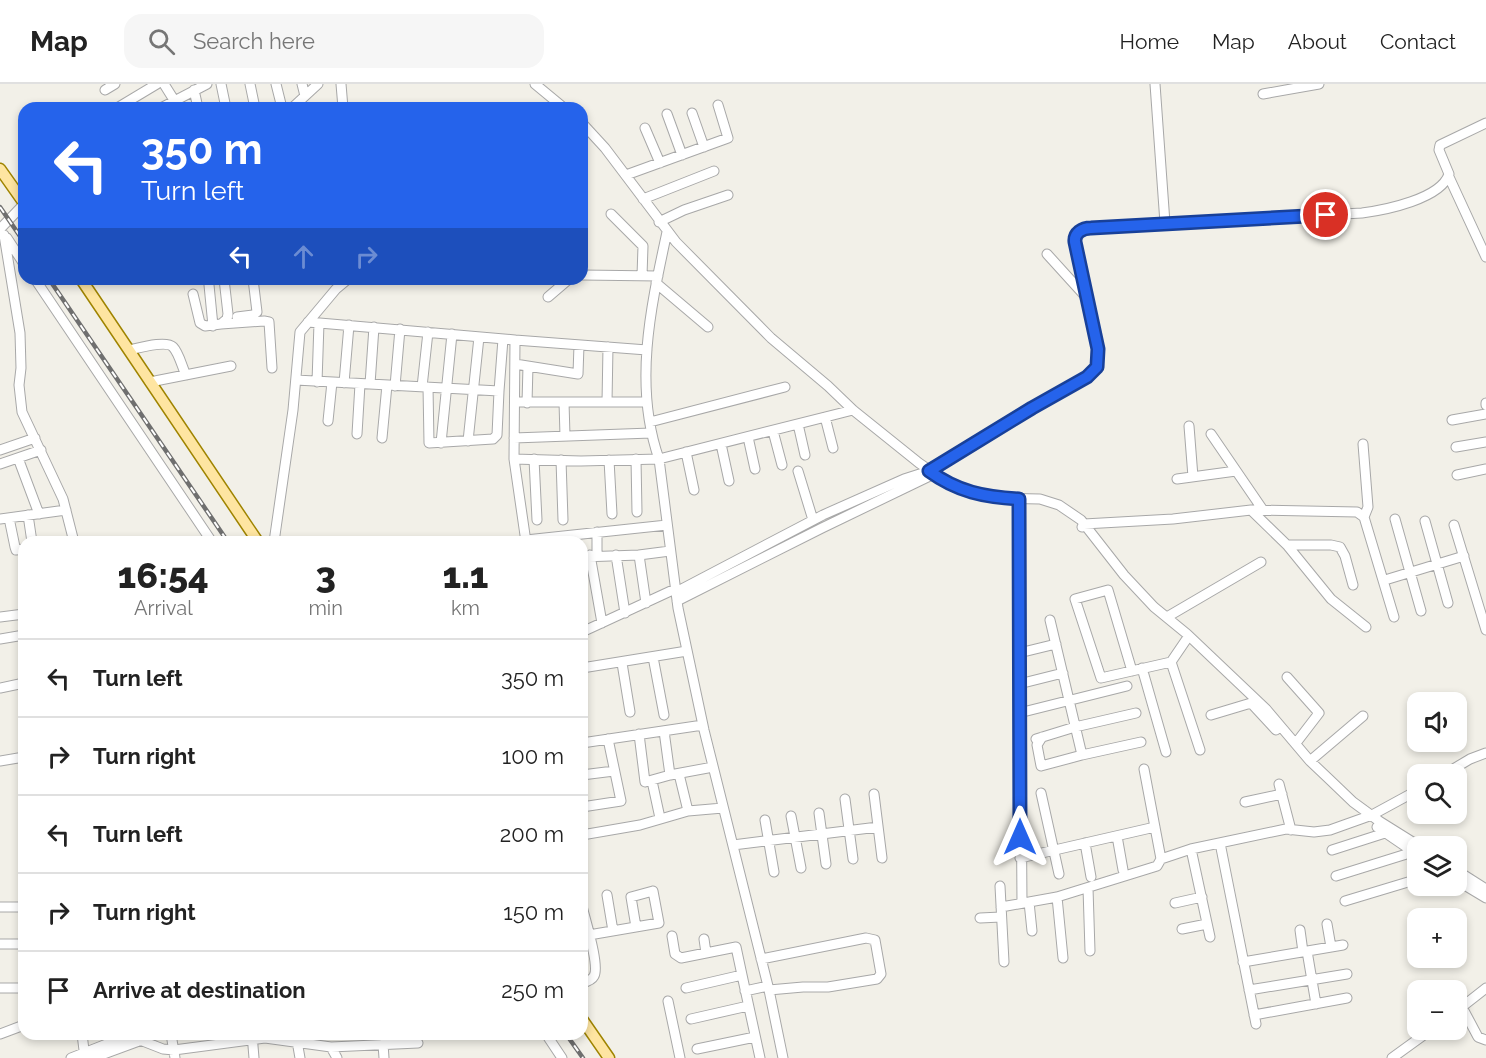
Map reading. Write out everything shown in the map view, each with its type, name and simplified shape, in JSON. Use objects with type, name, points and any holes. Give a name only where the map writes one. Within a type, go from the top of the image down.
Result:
[{"type":"main road","points":[[0,169],[18,194]]},
{"type":"main road","points":[[85,285],[254,536]]},
{"type":"main road","points":[[588,1028],[609,1058]]},
{"type":"street","points":[[105,90],[115,84]]},
{"type":"street","points":[[127,102],[157,84]]},
{"type":"street","points":[[164,84],[174,100]]},
{"type":"street","points":[[171,102],[207,84]]},
{"type":"street","points":[[221,84],[225,102]]},
{"type":"street","points":[[250,84],[254,102]]},
{"type":"street","points":[[276,84],[280,102]]},
{"type":"street","points":[[302,84],[305,96]]},
{"type":"street","points":[[298,102],[318,84]]},
{"type":"street","points":[[341,84],[342,102]]},
{"type":"street","points":[[535,84],[557,102]]},
{"type":"street","points":[[1155,84],[1165,223]]},
{"type":"street","points":[[1263,94],[1319,84]]},
{"type":"street","points":[[194,90],[197,102]]},
{"type":"street","points":[[626,175],[728,138],[718,105]]},
{"type":"street","points":[[692,113],[704,147]]},
{"type":"street","points":[[667,114],[682,155]]},
{"type":"street","points":[[1486,123],[1440,145],[1439,150],[1486,257]]},
{"type":"street","points":[[645,128],[660,163]]},
{"type":"street","points":[[588,130],[626,175],[667,232],[759,326],[853,410],[954,487],[977,494],[1040,499],[1059,505],[1082,526],[1182,635],[1251,702],[1308,766],[1347,803],[1407,844]]},
{"type":"street","points":[[643,199],[714,171]]},
{"type":"street","points":[[588,629],[646,603],[676,594],[822,528],[932,472],[1093,373],[1097,367],[1098,357],[1075,242],[1076,234],[1085,228],[1376,212],[1411,202],[1449,177]]},
{"type":"street","points":[[659,222],[684,210],[728,195]]},
{"type":"street","points":[[18,210],[1,231],[20,333],[20,402],[22,412],[66,510],[72,536]]},
{"type":"street","points":[[611,214],[643,246],[642,276]]},
{"type":"street","points":[[1,231],[18,255]]},
{"type":"street","points":[[667,232],[657,280],[647,350],[645,384],[651,433],[659,459],[676,594],[687,651],[783,1058]]},
{"type":"street","points":[[1047,254],[1086,297]]},
{"type":"street","points":[[588,275],[642,276],[657,280],[708,327]]},
{"type":"street","points":[[39,285],[208,536]]},
{"type":"street","points":[[209,285],[220,323]]},
{"type":"street","points":[[220,323],[223,285]]},
{"type":"street","points":[[194,294],[200,323],[205,327],[256,314],[254,285]]},
{"type":"street","points":[[330,296],[333,285]]},
{"type":"street","points":[[275,536],[296,380],[300,332],[340,285]]},
{"type":"street","points":[[548,297],[562,285]]},
{"type":"street","points":[[220,323],[269,322],[272,369]]},
{"type":"street","points":[[308,322],[647,350]]},
{"type":"street","points":[[317,382],[319,323]]},
{"type":"street","points":[[344,383],[349,325]]},
{"type":"street","points":[[357,434],[374,327]]},
{"type":"street","points":[[382,438],[400,329]]},
{"type":"street","points":[[428,332],[425,387],[429,443],[493,439],[497,435],[503,339]]},
{"type":"street","points":[[441,443],[452,334]]},
{"type":"street","points":[[468,441],[479,337]]},
{"type":"street","points":[[515,340],[514,459],[525,536]]},
{"type":"street","points":[[129,350],[163,344],[170,345],[174,348],[186,375]]},
{"type":"street","points":[[515,364],[578,374],[579,345]]},
{"type":"street","points":[[607,402],[608,347]]},
{"type":"street","points":[[150,382],[231,366]]},
{"type":"street","points":[[527,403],[528,366]]},
{"type":"street","points":[[296,380],[499,391]]},
{"type":"street","points":[[328,421],[332,382]]},
{"type":"street","points":[[650,422],[785,387]]},
{"type":"street","points":[[515,402],[647,402]]},
{"type":"street","points":[[564,402],[565,436]]},
{"type":"street","points":[[514,459],[659,459],[853,410]]},
{"type":"street","points":[[1452,420],[1486,414]]},
{"type":"street","points":[[825,417],[833,448]]},
{"type":"street","points":[[798,424],[805,455]]},
{"type":"street","points":[[1189,426],[1193,477]]},
{"type":"street","points":[[773,431],[782,465]]},
{"type":"street","points":[[514,438],[651,433]]},
{"type":"street","points":[[1211,434],[1263,510]]},
{"type":"street","points":[[748,437],[755,469]]},
{"type":"street","points":[[0,450],[35,438]]},
{"type":"street","points":[[1456,447],[1486,442]]},
{"type":"street","points":[[721,444],[729,481]]},
{"type":"street","points":[[1363,444],[1368,507],[1364,518]]},
{"type":"street","points":[[0,464],[41,450]]},
{"type":"street","points":[[686,452],[694,490]]},
{"type":"street","points":[[18,458],[39,514]]},
{"type":"street","points":[[534,459],[537,520]]},
{"type":"street","points":[[636,459],[637,512]]},
{"type":"street","points":[[561,460],[563,520]]},
{"type":"street","points":[[609,460],[612,514]]},
{"type":"street","points":[[1457,475],[1486,469]]},
{"type":"street","points":[[798,471],[813,520]]},
{"type":"street","points":[[1177,479],[1236,471]]},
{"type":"street","points":[[676,594],[813,520],[904,479],[932,472]]},
{"type":"street","points":[[1004,962],[1020,858],[1019,499]]},
{"type":"street","points":[[18,550],[16,550],[5,519],[66,510]]},
{"type":"street","points":[[1251,510],[1287,545],[1331,599],[1366,627]]},
{"type":"street","points":[[1082,526],[1251,510],[1357,512],[1364,518],[1394,617]]},
{"type":"street","points":[[28,515],[31,536]]},
{"type":"street","points":[[1395,519],[1421,611]]},
{"type":"street","points":[[1425,521],[1448,603]]},
{"type":"street","points":[[575,536],[667,525]]},
{"type":"street","points":[[1454,525],[1481,596],[1486,630]]},
{"type":"street","points":[[1082,526],[1137,596],[1266,709],[1310,761],[1385,833],[1407,846]]},
{"type":"street","points":[[597,532],[590,556],[602,623]]},
{"type":"street","points":[[1287,545],[1340,547],[1345,556],[1353,585]]},
{"type":"street","points":[[590,556],[639,555],[670,551]]},
{"type":"street","points":[[616,555],[625,613]]},
{"type":"street","points":[[639,555],[646,603]]},
{"type":"street","points":[[1384,580],[1464,556]]},
{"type":"street","points":[[1167,617],[1261,562]]},
{"type":"street","points":[[1166,752],[1137,670],[1108,590],[1075,599],[1101,678],[1137,670],[1171,662]]},
{"type":"street","points":[[0,617],[18,615]]},
{"type":"street","points":[[1050,620],[1082,755]]},
{"type":"street","points":[[0,639],[18,635]]},
{"type":"street","points":[[1182,635],[1171,662],[1200,750]]},
{"type":"street","points":[[1019,653],[1056,644]]},
{"type":"street","points":[[588,667],[687,651]]},
{"type":"street","points":[[653,657],[664,715]]},
{"type":"street","points":[[622,663],[630,712]]},
{"type":"street","points":[[1019,684],[1063,673]]},
{"type":"street","points":[[1287,677],[1319,713],[1296,743]]},
{"type":"street","points":[[0,688],[18,684]]},
{"type":"street","points":[[1019,713],[1127,686]]},
{"type":"street","points":[[1211,715],[1251,702]]},
{"type":"street","points":[[1136,713],[1039,738],[1037,745],[1041,766],[1141,742]]},
{"type":"street","points":[[1310,761],[1363,716]]},
{"type":"street","points":[[588,742],[703,725]]},
{"type":"street","points":[[664,731],[675,775],[688,811]]},
{"type":"street","points":[[639,734],[645,782],[713,767]]},
{"type":"street","points":[[588,806],[621,801],[608,739]]},
{"type":"street","points":[[1461,764],[1486,753]]},
{"type":"street","points":[[0,761],[18,758]]},
{"type":"street","points":[[980,918],[1014,906],[1057,897],[1157,866],[1161,859],[1144,769]]},
{"type":"street","points":[[588,774],[614,771]]},
{"type":"street","points":[[652,781],[660,818]]},
{"type":"street","points":[[1279,784],[1291,830]]},
{"type":"street","points":[[1041,793],[1059,874]]},
{"type":"street","points":[[874,794],[882,858]]},
{"type":"street","points":[[1245,802],[1282,794]]},
{"type":"street","points":[[1161,859],[1191,849],[1291,830],[1330,830],[1369,817],[1407,796]]},
{"type":"street","points":[[845,799],[854,858]]},
{"type":"street","points":[[588,834],[640,825],[688,811],[723,807]]},
{"type":"street","points":[[819,813],[826,864]]},
{"type":"street","points":[[791,816],[801,868]]},
{"type":"street","points":[[765,820],[774,872]]},
{"type":"street","points":[[733,845],[878,827]]},
{"type":"street","points":[[1020,858],[1155,827]]},
{"type":"street","points":[[1332,850],[1385,833]]},
{"type":"street","points":[[1117,836],[1123,870]]},
{"type":"street","points":[[1084,843],[1091,877]]},
{"type":"street","points":[[1220,843],[1255,1019],[1347,998]]},
{"type":"street","points":[[1191,849],[1210,937]]},
{"type":"street","points":[[1336,876],[1407,854]]},
{"type":"street","points":[[1467,877],[1486,890]]},
{"type":"street","points":[[1346,901],[1407,882]]},
{"type":"street","points":[[1000,886],[1032,932]]},
{"type":"street","points":[[1467,886],[1486,898]]},
{"type":"street","points":[[1088,888],[1090,951]]},
{"type":"street","points":[[607,895],[613,931]]},
{"type":"street","points":[[1057,897],[1063,958]]},
{"type":"street","points":[[1175,903],[1202,897]]},
{"type":"street","points":[[0,907],[18,907]]},
{"type":"street","points":[[1182,929],[1207,924]]},
{"type":"street","points":[[1327,924],[1330,947]]},
{"type":"street","points":[[589,935],[636,927]]},
{"type":"street","points":[[1300,930],[1316,1004]]},
{"type":"street","points":[[588,931],[596,964],[596,975],[588,981]]},
{"type":"street","points":[[672,936],[675,954],[681,958],[736,947],[760,1058]]},
{"type":"street","points":[[745,990],[828,987],[877,980],[881,974],[874,940],[866,938],[761,959]]},
{"type":"street","points":[[704,939],[706,953]]},
{"type":"street","points":[[0,944],[18,944]]},
{"type":"street","points":[[1243,962],[1343,945]]},
{"type":"street","points":[[1249,990],[1347,974]]},
{"type":"street","points":[[686,987],[742,975]]},
{"type":"street","points":[[0,987],[18,988]]},
{"type":"street","points":[[1467,1002],[1486,987]]},
{"type":"street","points":[[668,1001],[680,1058]]},
{"type":"street","points":[[691,1020],[748,1006]]},
{"type":"street","points":[[1467,1021],[1478,1037],[1486,1040]]},
{"type":"street","points":[[0,1034],[18,1026]]},
{"type":"street","points":[[697,1049],[755,1037]]},
{"type":"street","points":[[83,1040],[87,1056]]},
{"type":"street","points":[[71,1058],[87,1056],[128,1040]]},
{"type":"street","points":[[143,1040],[175,1054],[235,1040]]},
{"type":"street","points":[[252,1040],[254,1058]]},
{"type":"street","points":[[286,1040],[331,1047],[418,1042]]},
{"type":"street","points":[[550,1040],[562,1058]]},
{"type":"street","points":[[1392,1058],[1417,1040]]},
{"type":"street","points":[[297,1041],[300,1058]]},
{"type":"street","points":[[383,1044],[384,1058]]},
{"type":"street","points":[[331,1047],[337,1058]]},
{"type":"railway","points":[[0,207],[18,233]]},
{"type":"railway","points":[[53,285],[224,536]]},
{"type":"railway","points":[[570,1040],[583,1058]]},
{"type":"route","points":[[1020,837],[1019,499],[998,498],[954,487],[929,471],[1087,377],[1097,367],[1098,349],[1075,242],[1076,234],[1081,230],[1326,215]]}]
